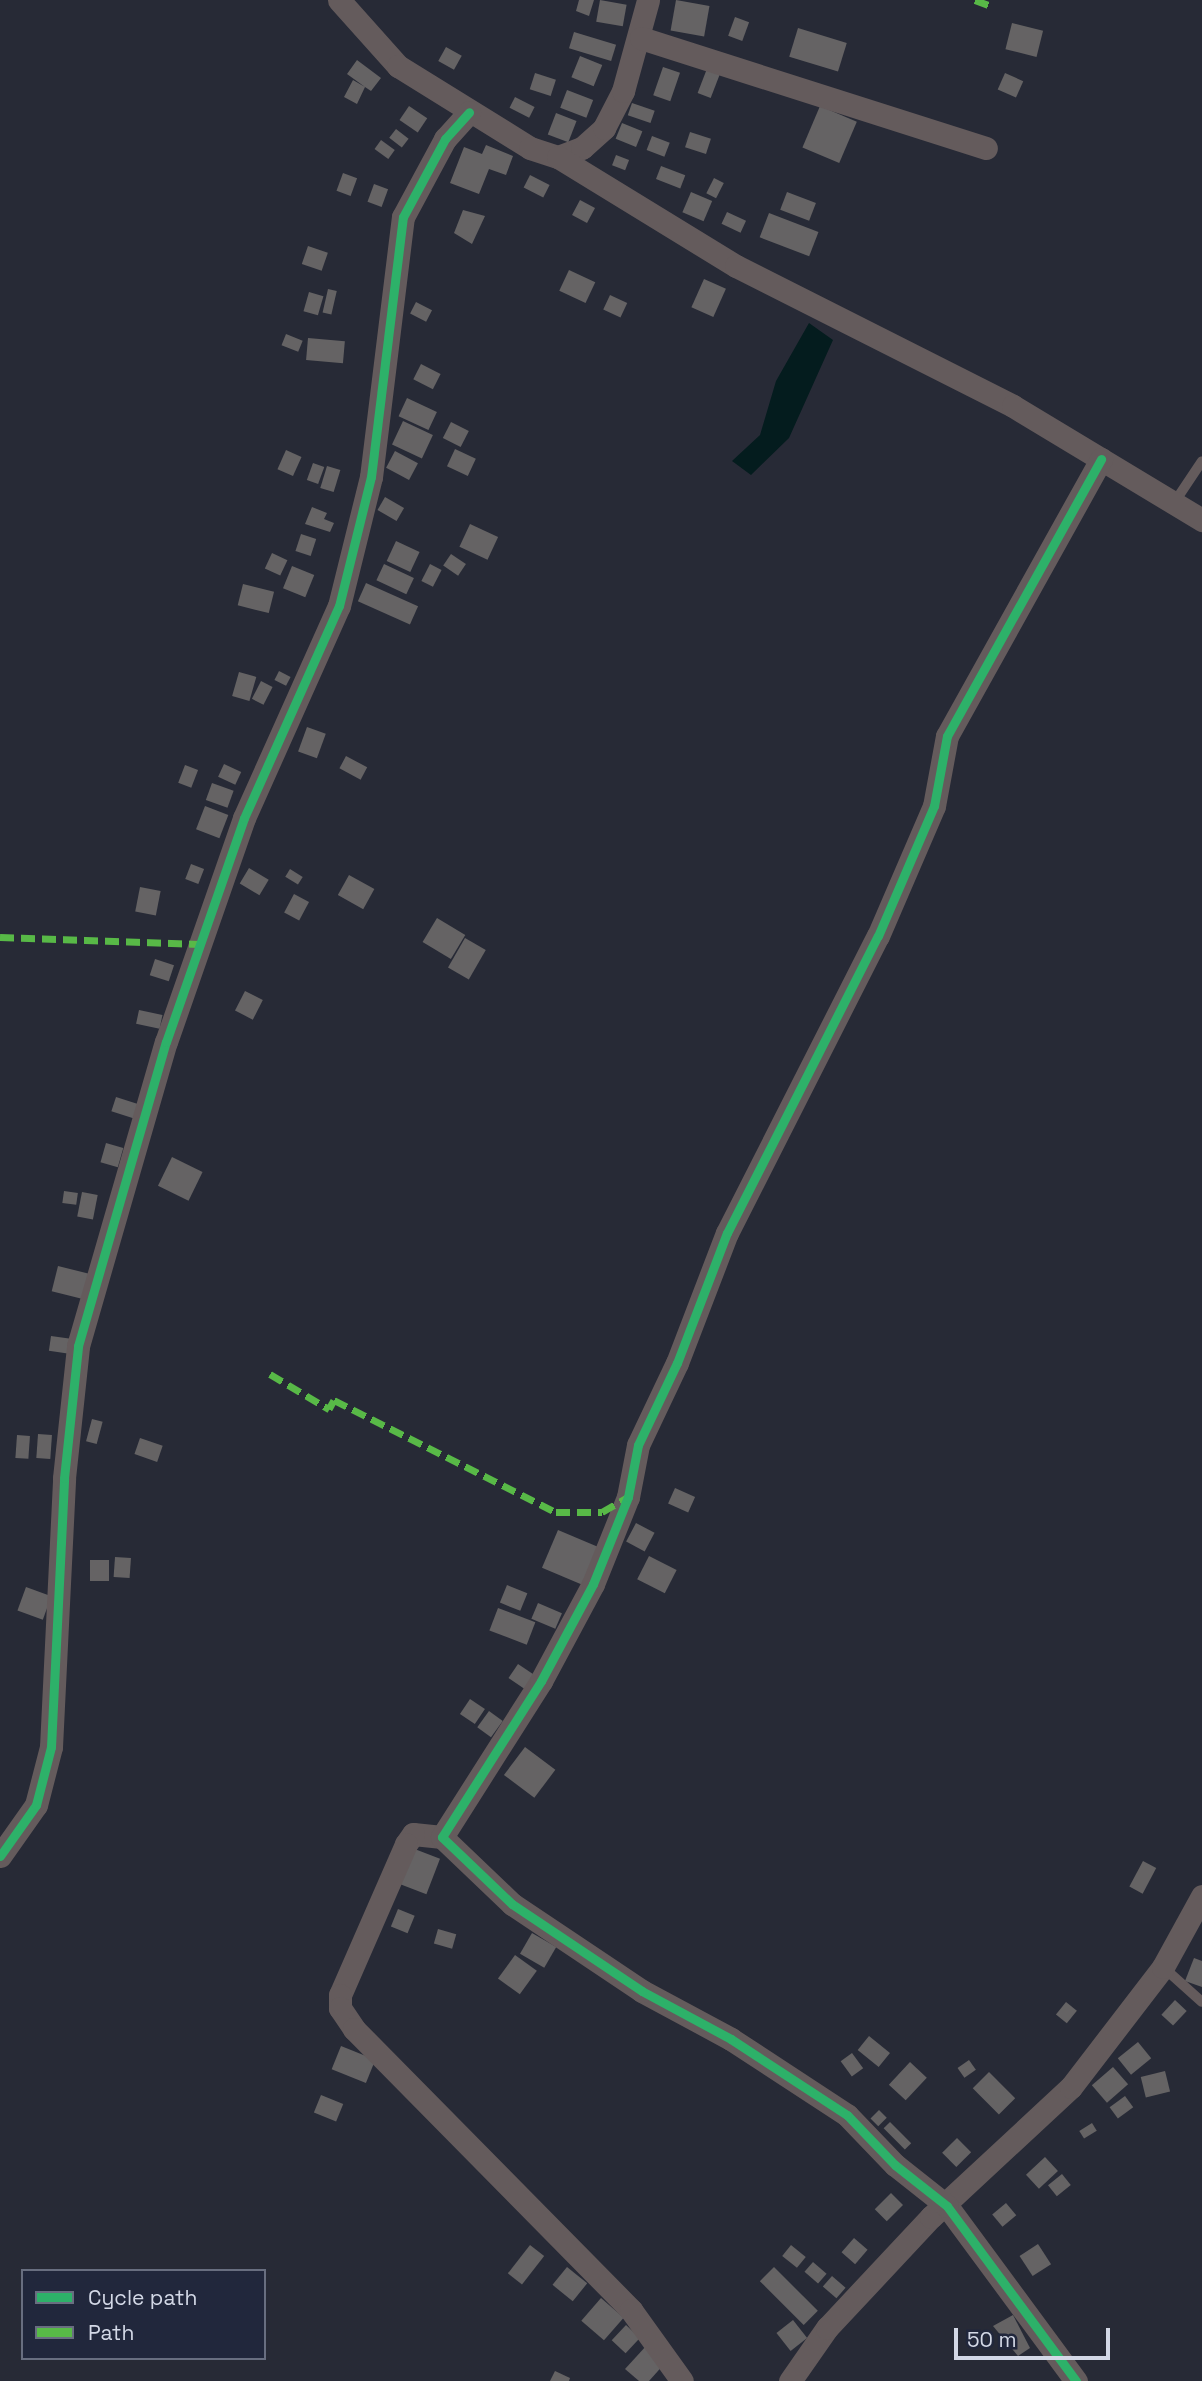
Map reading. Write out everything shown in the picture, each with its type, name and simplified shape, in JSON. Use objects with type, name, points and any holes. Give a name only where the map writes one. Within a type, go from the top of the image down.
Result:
[{"type":"street","points":[[340,0],[398,66],[469,112],[530,148],[558,158],[736,266],[1013,406],[1202,520]]},
{"type":"street","points":[[558,158],[582,148],[604,128],[641,38],[648,0]]},
{"type":"street","points":[[641,38],[986,148]]},
{"type":"street","points":[[0,1856],[36,1805],[51,1747],[64,1478],[78,1346],[166,1042],[236,843],[339,606],[371,477],[403,217],[444,139],[469,112]]},
{"type":"street","points":[[442,1837],[541,1681],[593,1584],[628,1497],[638,1445],[677,1363],[726,1233],[878,936],[929,818],[947,736],[1101,459]]},
{"type":"street","points":[[682,2381],[631,2310],[354,2029],[340,2008],[340,1995],[406,1844],[413,1834],[442,1837],[512,1904],[642,1991],[731,2039],[847,2115],[895,2165],[947,2206],[1076,2381]]},
{"type":"street","points":[[790,2381],[827,2328],[931,2217],[947,2206],[1071,2087],[1163,1967],[1202,1896]]},
{"type":"lane","points":[[1174,503],[1202,461]]},
{"type":"lane","points":[[1163,1967],[1202,2002]]},
{"type":"shaded area","points":[[809,323],[833,340],[789,438],[751,475],[732,461],[760,435],[776,381]]},
{"type":"building","points":[[579,0],[594,0],[589,16],[576,11]]},
{"type":"building","points":[[600,0],[627,5],[623,26],[596,22]]},
{"type":"building","points":[[676,0],[709,6],[704,36],[671,31]]},
{"type":"building","points":[[735,17],[749,22],[742,41],[728,36]]},
{"type":"building","points":[[1012,23],[1043,31],[1037,57],[1005,49]]},
{"type":"building","points":[[798,28],[847,43],[838,72],[789,57]]},
{"type":"building","points":[[574,32],[616,45],[611,61],[569,48]]},
{"type":"building","points":[[446,47],[462,56],[454,70],[438,61]]},
{"type":"building","points":[[580,56],[602,65],[594,86],[571,77]]},
{"type":"building","points":[[357,60],[381,78],[371,91],[347,74]]},
{"type":"building","points":[[708,66],[721,71],[711,98],[698,93]]},
{"type":"building","points":[[663,67],[680,73],[670,101],[653,95]]},
{"type":"building","points":[[535,73],[556,80],[551,96],[530,89]]},
{"type":"building","points":[[1005,73],[1023,81],[1016,98],[998,89]]},
{"type":"building","points":[[353,80],[365,87],[357,104],[344,97]]},
{"type":"building","points":[[567,90],[593,100],[586,118],[560,108]]},
{"type":"building","points":[[515,97],[535,107],[529,118],[510,108]]},
{"type":"building","points":[[632,103],[655,111],[650,123],[628,115]]},
{"type":"building","points":[[409,106],[427,118],[418,132],[399,120]]},
{"type":"building","points":[[820,106],[857,122],[839,163],[802,147]]},
{"type":"building","points":[[556,113],[577,121],[568,142],[548,134]]},
{"type":"building","points":[[622,123],[642,131],[636,147],[616,139]]},
{"type":"building","points":[[396,129],[409,139],[402,148],[389,138]]},
{"type":"building","points":[[690,132],[711,139],[706,154],[685,147]]},
{"type":"building","points":[[652,136],[670,143],[664,157],[647,150]]},
{"type":"building","points":[[381,140],[395,150],[388,159],[375,149]]},
{"type":"building","points":[[486,145],[513,156],[506,175],[489,169],[479,194],[450,183],[464,147],[482,154]]},
{"type":"building","points":[[616,155],[629,160],[625,170],[612,165]]},
{"type":"building","points":[[661,166],[685,175],[680,188],[656,179]]},
{"type":"building","points":[[343,173],[357,178],[351,196],[337,191]]},
{"type":"building","points":[[530,175],[550,185],[543,197],[524,187]]},
{"type":"building","points":[[714,178],[724,183],[716,198],[706,193]]},
{"type":"building","points":[[374,184],[388,189],[382,207],[368,202]]},
{"type":"building","points":[[691,192],[712,201],[704,221],[682,212]]},
{"type":"building","points":[[787,192],[816,203],[809,221],[780,210]]},
{"type":"building","points":[[580,200],[595,208],[587,223],[572,215]]},
{"type":"building","points":[[463,210],[485,216],[472,244],[454,233]]},
{"type":"building","points":[[727,212],[746,221],[741,233],[722,224]]},
{"type":"building","points":[[769,213],[818,232],[809,256],[760,237]]},
{"type":"building","points":[[308,246],[328,253],[322,271],[302,264]]},
{"type":"building","points":[[569,270],[595,282],[586,303],[559,291]]},
{"type":"building","points":[[704,279],[726,289],[713,317],[691,307]]},
{"type":"building","points":[[328,289],[337,291],[331,314],[323,312]]},
{"type":"building","points":[[309,292],[323,296],[318,315],[303,311]]},
{"type":"building","points":[[610,295],[627,303],[620,318],[603,310]]},
{"type":"building","points":[[416,302],[432,310],[426,322],[410,314]]},
{"type":"building","points":[[286,334],[303,341],[298,352],[282,345]]},
{"type":"building","points":[[308,338],[345,341],[343,363],[306,360]]},
{"type":"building","points":[[421,364],[441,374],[433,389],[413,379]]},
{"type":"building","points":[[407,398],[437,412],[428,430],[399,416]]},
{"type":"building","points":[[403,421],[433,435],[422,459],[392,445]]},
{"type":"building","points":[[451,422],[469,431],[461,447],[443,438]]},
{"type":"building","points":[[455,449],[476,459],[468,476],[447,466]]},
{"type":"building","points":[[286,450],[302,457],[293,476],[277,469]]},
{"type":"building","points":[[395,451],[418,463],[409,480],[386,468]]},
{"type":"building","points":[[313,463],[324,467],[318,484],[307,480]]},
{"type":"building","points":[[327,466],[340,470],[334,492],[320,488]]},
{"type":"building","points":[[385,497],[404,508],[397,521],[378,510]]},
{"type":"building","points":[[312,507],[327,513],[324,519],[334,523],[330,532],[305,524]]},
{"type":"building","points":[[470,524],[498,537],[488,560],[459,547]]},
{"type":"building","points":[[301,534],[316,539],[311,556],[295,551]]},
{"type":"building","points":[[396,541],[420,552],[410,572],[387,561]]},
{"type":"building","points":[[272,553],[287,560],[280,576],[265,568]]},
{"type":"building","points":[[451,554],[466,564],[458,576],[443,566]]},
{"type":"building","points":[[384,564],[414,578],[406,594],[376,580]]},
{"type":"building","points":[[430,564],[442,570],[433,587],[421,581]]},
{"type":"building","points":[[292,566],[314,575],[305,597],[283,588]]},
{"type":"building","points":[[366,583],[418,606],[410,624],[358,601]]},
{"type":"building","points":[[243,584],[274,592],[269,613],[238,605]]},
{"type":"building","points":[[279,671],[291,677],[286,686],[274,680]]},
{"type":"building","points":[[239,672],[256,677],[249,701],[232,696]]},
{"type":"building","points":[[261,681],[273,687],[264,705],[252,699]]},
{"type":"building","points":[[307,727],[326,734],[317,758],[298,751]]},
{"type":"building","points":[[346,756],[367,767],[361,780],[339,768]]},
{"type":"building","points":[[224,764],[241,772],[235,785],[218,777]]},
{"type":"building","points":[[185,765],[198,770],[191,788],[178,783]]},
{"type":"building","points":[[212,783],[234,791],[227,808],[206,800]]},
{"type":"building","points":[[205,806],[228,815],[219,838],[196,829]]},
{"type":"building","points":[[191,864],[204,869],[198,884],[185,879]]},
{"type":"building","points":[[249,868],[269,880],[259,895],[240,883]]},
{"type":"building","points":[[290,869],[303,877],[298,885],[285,877]]},
{"type":"building","points":[[349,875],[374,889],[363,909],[338,895]]},
{"type":"building","points":[[140,887],[161,891],[156,916],[135,912]]},
{"type":"building","points":[[294,894],[309,902],[299,921],[284,913]]},
{"type":"building","points":[[437,918],[465,935],[451,959],[423,942]]},
{"type":"building","points":[[465,938],[486,950],[469,979],[448,967]]},
{"type":"building","points":[[155,959],[174,965],[169,981],[150,975]]},
{"type":"building","points":[[245,991],[263,1000],[253,1020],[235,1011]]},
{"type":"building","points":[[139,1010],[162,1015],[160,1029],[136,1024]]},
{"type":"building","points":[[116,1097],[138,1104],[133,1118],[111,1111]]},
{"type":"building","points":[[106,1143],[123,1148],[118,1167],[100,1162]]},
{"type":"building","points":[[172,1157],[203,1172],[189,1201],[158,1186]]},
{"type":"building","points":[[64,1191],[78,1193],[76,1205],[62,1203]]},
{"type":"building","points":[[82,1192],[98,1195],[93,1220],[77,1217]]},
{"type":"building","points":[[58,1266],[89,1274],[83,1299],[52,1291]]},
{"type":"building","points":[[51,1336],[80,1340],[78,1355],[49,1351]]},
{"type":"building","points":[[92,1419],[103,1422],[97,1444],[86,1441]]},
{"type":"building","points":[[38,1434],[52,1435],[50,1459],[36,1458]]},
{"type":"building","points":[[17,1435],[30,1436],[28,1459],[15,1458]]},
{"type":"building","points":[[140,1438],[163,1446],[157,1462],[134,1454]]},
{"type":"building","points":[[675,1488],[695,1497],[688,1512],[668,1504]]},
{"type":"building","points":[[636,1523],[655,1533],[645,1551],[626,1542]]},
{"type":"building","points":[[558,1530],[601,1548],[585,1586],[542,1568]]},
{"type":"building","points":[[649,1556],[677,1570],[665,1593],[637,1579]]},
{"type":"building","points":[[115,1557],[131,1558],[130,1578],[114,1577]]},
{"type":"building","points":[[90,1560],[109,1560],[109,1581],[90,1581]]},
{"type":"building","points":[[507,1585],[527,1593],[520,1611],[500,1603]]},
{"type":"building","points":[[26,1587],[51,1596],[43,1620],[17,1610]]},
{"type":"building","points":[[538,1603],[562,1613],[555,1629],[531,1619]]},
{"type":"building","points":[[498,1608],[535,1622],[527,1645],[489,1630]]},
{"type":"building","points":[[518,1664],[537,1677],[528,1691],[508,1678]]},
{"type":"building","points":[[470,1699],[485,1709],[475,1724],[460,1714]]},
{"type":"building","points":[[489,1711],[503,1721],[491,1737],[477,1727]]},
{"type":"building","points":[[525,1747],[555,1770],[534,1798],[504,1775]]},
{"type":"building","points":[[412,1848],[440,1859],[426,1894],[398,1883]]},
{"type":"building","points":[[1143,1861],[1156,1868],[1143,1894],[1129,1887]]},
{"type":"building","points":[[398,1909],[415,1916],[408,1933],[391,1927]]},
{"type":"building","points":[[438,1929],[456,1934],[452,1949],[434,1943]]},
{"type":"building","points":[[532,1933],[556,1947],[544,1968],[520,1954]]},
{"type":"building","points":[[515,1955],[537,1971],[520,1994],[498,1978]]},
{"type":"building","points":[[1194,1958],[1202,1961],[1202,1987],[1185,1981]]},
{"type":"building","points":[[1175,2000],[1187,2011],[1173,2026],[1161,2015]]},
{"type":"building","points":[[1066,2002],[1077,2011],[1067,2023],[1056,2014]]},
{"type":"building","points":[[869,2036],[890,2053],[879,2067],[858,2050]]},
{"type":"building","points":[[1138,2042],[1151,2058],[1131,2075],[1118,2058]]},
{"type":"building","points":[[341,2046],[375,2060],[366,2083],[332,2069]]},
{"type":"building","points":[[852,2053],[863,2068],[852,2077],[841,2061]]},
{"type":"building","points":[[969,2060],[976,2070],[964,2078],[958,2068]]},
{"type":"building","points":[[910,2062],[927,2078],[906,2100],[889,2085]]},
{"type":"building","points":[[1113,2067],[1128,2084],[1107,2103],[1092,2085]]},
{"type":"building","points":[[1165,2071],[1170,2091],[1146,2097],[1141,2077]]},
{"type":"building","points":[[989,2072],[1015,2098],[999,2114],[973,2088]]},
{"type":"building","points":[[321,2095],[343,2104],[336,2122],[314,2113]]},
{"type":"building","points":[[1125,2096],[1133,2107],[1118,2118],[1110,2107]]},
{"type":"building","points":[[879,2110],[887,2118],[878,2126],[871,2118]]},
{"type":"building","points":[[890,2122],[911,2143],[905,2150],[884,2128]]},
{"type":"building","points":[[1092,2123],[1097,2131],[1084,2139],[1079,2131]]},
{"type":"building","points":[[957,2138],[971,2152],[956,2167],[942,2153]]},
{"type":"building","points":[[1045,2157],[1058,2171],[1039,2189],[1026,2175]]},
{"type":"building","points":[[1062,2174],[1071,2185],[1057,2196],[1048,2185]]},
{"type":"building","points":[[891,2193],[903,2205],[887,2221],[875,2209]]},
{"type":"building","points":[[1006,2203],[1016,2215],[1002,2227],[992,2215]]},
{"type":"building","points":[[854,2238],[868,2250],[855,2264],[842,2252]]},
{"type":"building","points":[[1038,2244],[1051,2264],[1033,2276],[1020,2256]]},
{"type":"building","points":[[530,2245],[544,2256],[522,2284],[508,2273]]},
{"type":"building","points":[[791,2245],[806,2257],[797,2268],[782,2256]]},
{"type":"building","points":[[813,2262],[827,2274],[818,2284],[804,2272]]},
{"type":"building","points":[[567,2267],[587,2283],[573,2301],[553,2285]]},
{"type":"building","points":[[774,2267],[818,2311],[804,2325],[760,2281]]},
{"type":"building","points":[[832,2276],[846,2288],[836,2298],[823,2287]]},
{"type":"building","points":[[601,2298],[624,2318],[604,2340],[581,2321]]},
{"type":"building","points":[[1013,2315],[1030,2348],[1018,2356],[993,2326]]},
{"type":"building","points":[[793,2320],[807,2338],[791,2351],[776,2333]]},
{"type":"building","points":[[626,2325],[640,2338],[626,2353],[612,2340]]},
{"type":"building","points":[[647,2345],[666,2362],[649,2381],[639,2381],[625,2369]]},
{"type":"building","points":[[555,2371],[570,2378],[569,2381],[550,2381]]},
{"type":"marked path","points":[[975,0],[994,7]]},
{"type":"marked path","points":[[0,937],[200,944]]},
{"type":"marked path","points":[[270,1374],[329,1409],[334,1400],[556,1512],[602,1512],[628,1497]]},
{"type":"cycle path","points":[[0,1856],[36,1805],[51,1747],[64,1478],[78,1346],[166,1042],[244,818],[339,606],[371,477],[403,217],[445,139],[469,112]]},
{"type":"cycle path","points":[[1076,2381],[947,2206],[895,2165],[847,2115],[731,2039],[642,1991],[512,1904],[442,1837],[541,1681],[593,1584],[628,1497],[638,1445],[677,1363],[727,1233],[878,936],[934,806],[947,736],[1101,459]]}]
